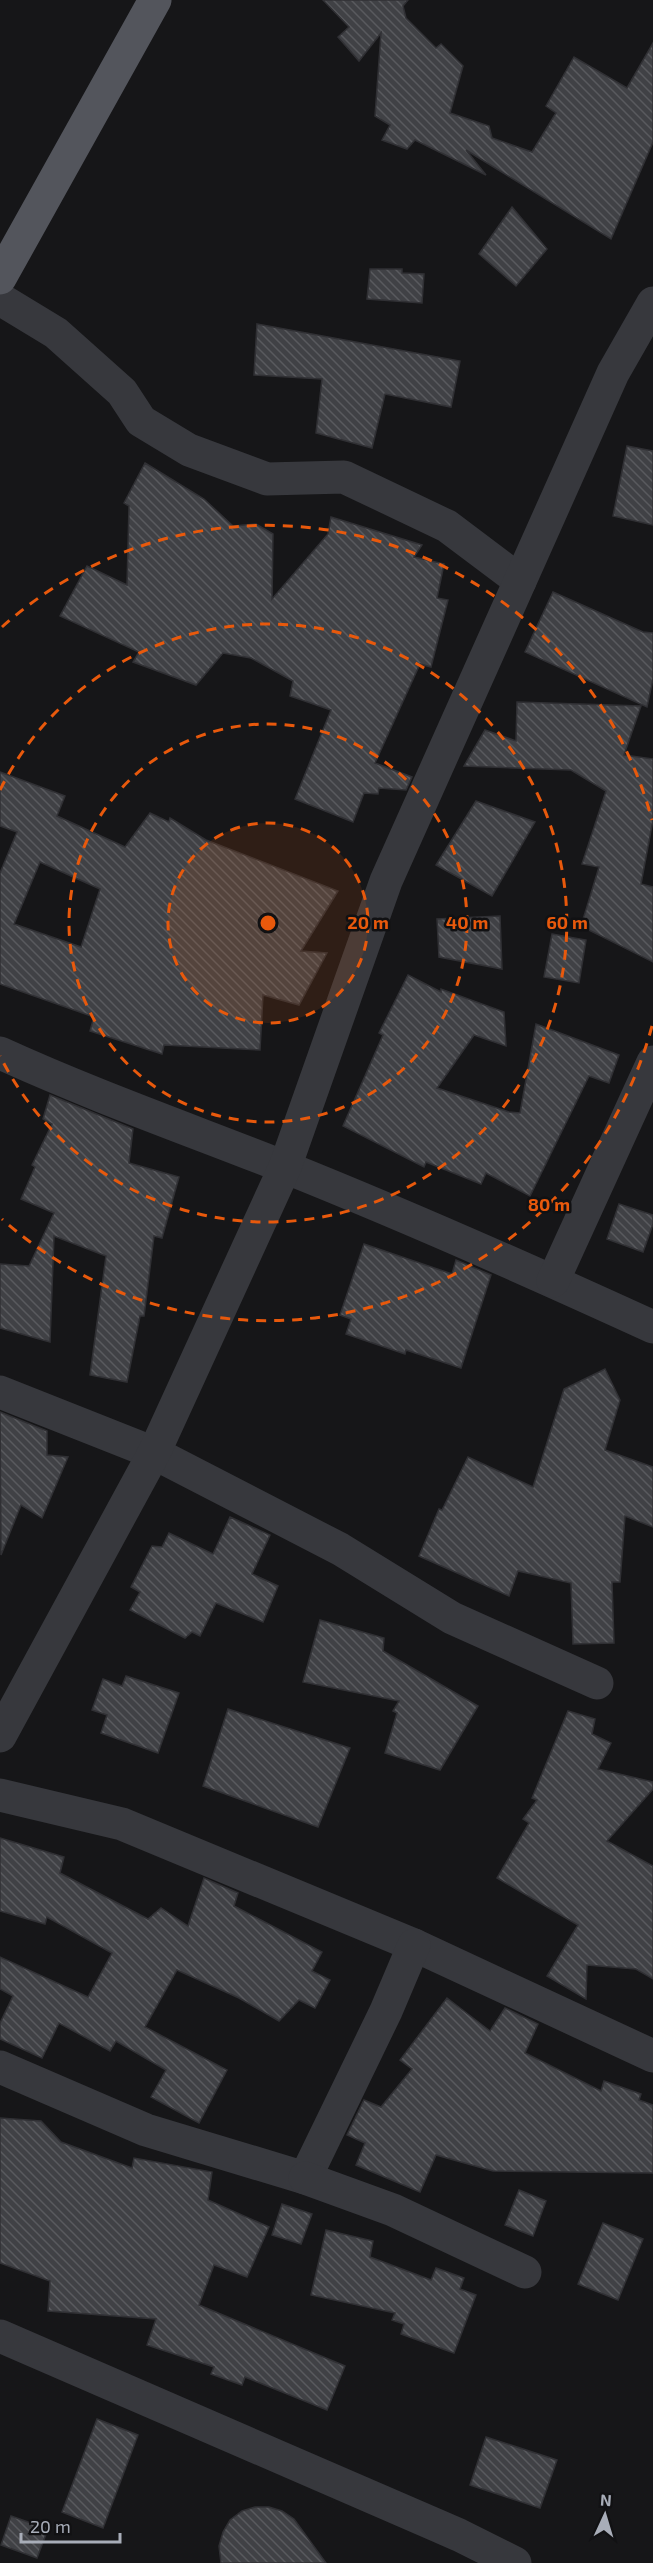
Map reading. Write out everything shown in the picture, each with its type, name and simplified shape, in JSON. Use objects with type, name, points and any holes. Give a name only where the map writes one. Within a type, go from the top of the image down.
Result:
[{"type":"main road","points":[[0,278],[155,0]]},
{"type":"street","points":[[0,299],[56,333],[122,392],[141,420],[189,450],[267,479],[344,477],[447,526],[520,581]]},
{"type":"street","points":[[0,1736],[154,1453],[285,1167],[386,881],[613,373],[653,303]]},
{"type":"street","points":[[0,1053],[50,1076],[285,1167],[553,1281],[653,1327]]},
{"type":"street","points":[[553,1281],[653,1062]]},
{"type":"street","points":[[0,1392],[154,1453],[340,1549],[452,1618],[597,1683]]},
{"type":"street","points":[[0,1795],[122,1824],[414,1945],[653,2056]]},
{"type":"street","points":[[305,2178],[386,2011],[414,1945]]},
{"type":"street","points":[[0,2067],[146,2130],[305,2178],[393,2210],[525,2272]]},
{"type":"street","points":[[0,2336],[459,2535],[515,2563]]},
{"type":"building","points":[[323,0],[408,0],[403,6],[406,18],[436,48],[441,44],[463,66],[450,113],[489,126],[492,138],[532,152],[556,113],[546,106],[574,57],[627,88],[653,43],[653,142],[611,239],[466,150],[486,175],[415,140],[407,149],[382,140],[390,125],[375,116],[381,33],[359,61],[338,37],[349,27]]},
{"type":"building","points":[[512,207],[547,249],[516,286],[479,254]]},
{"type":"building","points":[[370,269],[402,269],[402,273],[424,274],[422,303],[367,299]]},
{"type":"building","points":[[257,324],[460,361],[451,407],[385,394],[372,448],[316,433],[322,379],[254,375]]},
{"type":"building","points":[[627,446],[653,451],[653,525],[613,516]]},
{"type":"building","points":[[145,463],[204,499],[233,526],[256,524],[273,534],[272,599],[328,534],[331,517],[422,545],[414,557],[444,564],[437,598],[448,600],[431,667],[420,664],[375,763],[412,777],[406,790],[379,788],[378,794],[364,793],[353,822],[295,799],[331,710],[290,696],[293,681],[251,658],[223,653],[196,685],[133,662],[139,652],[60,616],[87,566],[127,585],[129,506],[124,503]]},
{"type":"building","points":[[553,592],[643,632],[653,633],[653,679],[647,707],[525,652]]},
{"type":"building","points":[[517,702],[641,706],[624,755],[653,759],[653,820],[641,884],[653,887],[653,962],[581,926],[599,867],[582,864],[606,791],[571,770],[464,766],[485,730],[516,741]]},
{"type":"building","points":[[0,772],[65,796],[57,816],[125,847],[150,813],[169,822],[170,818],[206,840],[338,891],[301,951],[327,953],[299,1005],[263,995],[260,1050],[164,1045],[162,1054],[90,1031],[94,1017],[0,984],[0,873],[17,832],[0,826]],"holes":[[[40,862],[100,889],[81,947],[14,924]]]},
{"type":"building","points":[[476,801],[535,822],[492,896],[436,865]]},
{"type":"building","points":[[500,916],[502,969],[439,957],[437,919]]},
{"type":"building","points":[[552,934],[586,940],[579,983],[544,977]]},
{"type":"building","points":[[408,975],[441,992],[441,989],[504,1012],[506,1046],[474,1035],[437,1088],[509,1112],[520,1113],[536,1024],[619,1055],[609,1083],[589,1076],[530,1196],[486,1173],[481,1184],[426,1162],[424,1167],[343,1126],[383,1035],[379,1033]]},
{"type":"building","points":[[50,1095],[133,1129],[129,1163],[179,1177],[162,1238],[154,1236],[144,1316],[140,1316],[127,1382],[90,1375],[106,1256],[54,1236],[50,1342],[0,1328],[0,1264],[29,1266],[54,1213],[21,1199],[35,1167],[32,1165],[52,1124],[43,1119]]},
{"type":"building","points":[[619,1204],[653,1215],[653,1224],[643,1252],[607,1239]]},
{"type":"building","points":[[364,1244],[452,1274],[456,1260],[491,1275],[461,1368],[406,1350],[405,1354],[346,1334],[351,1319],[340,1315]]},
{"type":"building","points":[[605,1369],[620,1400],[605,1450],[653,1467],[653,1527],[625,1516],[620,1582],[612,1582],[614,1643],[573,1644],[571,1583],[518,1571],[509,1596],[419,1556],[439,1509],[442,1510],[468,1457],[533,1487],[564,1389]]},
{"type":"building","points":[[0,1412],[47,1431],[47,1455],[68,1457],[42,1518],[21,1505],[1,1555]]},
{"type":"building","points":[[230,1517],[270,1535],[252,1574],[278,1586],[263,1622],[216,1603],[200,1636],[192,1632],[185,1638],[130,1610],[140,1592],[131,1587],[152,1546],[162,1547],[169,1533],[213,1554]]},
{"type":"building","points":[[320,1620],[384,1638],[383,1651],[478,1706],[440,1770],[385,1753],[397,1713],[393,1711],[399,1701],[303,1682]]},
{"type":"building","points":[[126,1676],[179,1693],[158,1753],[101,1733],[107,1715],[92,1710],[103,1679],[122,1686]]},
{"type":"building","points":[[228,1709],[350,1748],[318,1827],[203,1786]]},
{"type":"building","points":[[568,1711],[595,1719],[592,1734],[611,1743],[598,1769],[653,1782],[653,1789],[607,1841],[653,1866],[653,1979],[636,1969],[587,1965],[586,1999],[547,1976],[578,1925],[497,1878],[529,1823],[523,1819],[537,1800],[532,1798]]},
{"type":"building","points":[[0,1838],[64,1857],[60,1873],[148,1919],[161,1908],[188,1926],[204,1878],[238,1893],[234,1906],[322,1952],[312,1971],[330,1980],[315,2008],[299,2000],[279,2021],[239,1998],[177,1970],[145,2027],[227,2070],[199,2123],[151,2097],[166,2070],[116,2041],[110,2051],[59,2023],[42,2058],[0,2039],[0,2023],[13,1996],[0,1989],[0,1957],[88,1997],[112,1953],[47,1917],[45,1924],[0,1911]]},
{"type":"building","points":[[447,1998],[490,2031],[505,2008],[538,2024],[525,2053],[601,2091],[604,2081],[641,2094],[639,2100],[653,2105],[653,2173],[493,2171],[436,2155],[420,2192],[356,2165],[365,2143],[347,2135],[364,2100],[381,2107],[412,2069],[400,2060]]},
{"type":"building","points":[[0,2118],[41,2121],[61,2142],[132,2168],[134,2158],[212,2172],[208,2200],[269,2227],[247,2277],[214,2265],[199,2305],[345,2366],[327,2410],[245,2377],[242,2385],[211,2374],[214,2367],[147,2345],[156,2319],[48,2311],[50,2281],[0,2263]]},
{"type":"building","points":[[519,2190],[546,2201],[533,2236],[505,2225]]},
{"type":"building","points":[[282,2204],[312,2214],[301,2244],[272,2235]]},
{"type":"building","points":[[603,2223],[643,2239],[618,2300],[578,2284]]},
{"type":"building","points":[[326,2230],[373,2241],[370,2257],[431,2280],[436,2268],[464,2278],[460,2289],[476,2295],[454,2353],[401,2334],[404,2324],[392,2320],[395,2313],[311,2295]]},
{"type":"building","points":[[97,2419],[138,2435],[103,2528],[62,2512]]},
{"type":"building","points":[[486,2437],[557,2460],[540,2508],[470,2485]]},
{"type":"building","points":[[255,2507],[269,2507],[282,2511],[294,2519],[326,2563],[221,2563],[219,2546],[230,2520],[242,2511]]},
{"type":"building","points":[[11,2516],[48,2529],[37,2558],[1,2545]]}]
